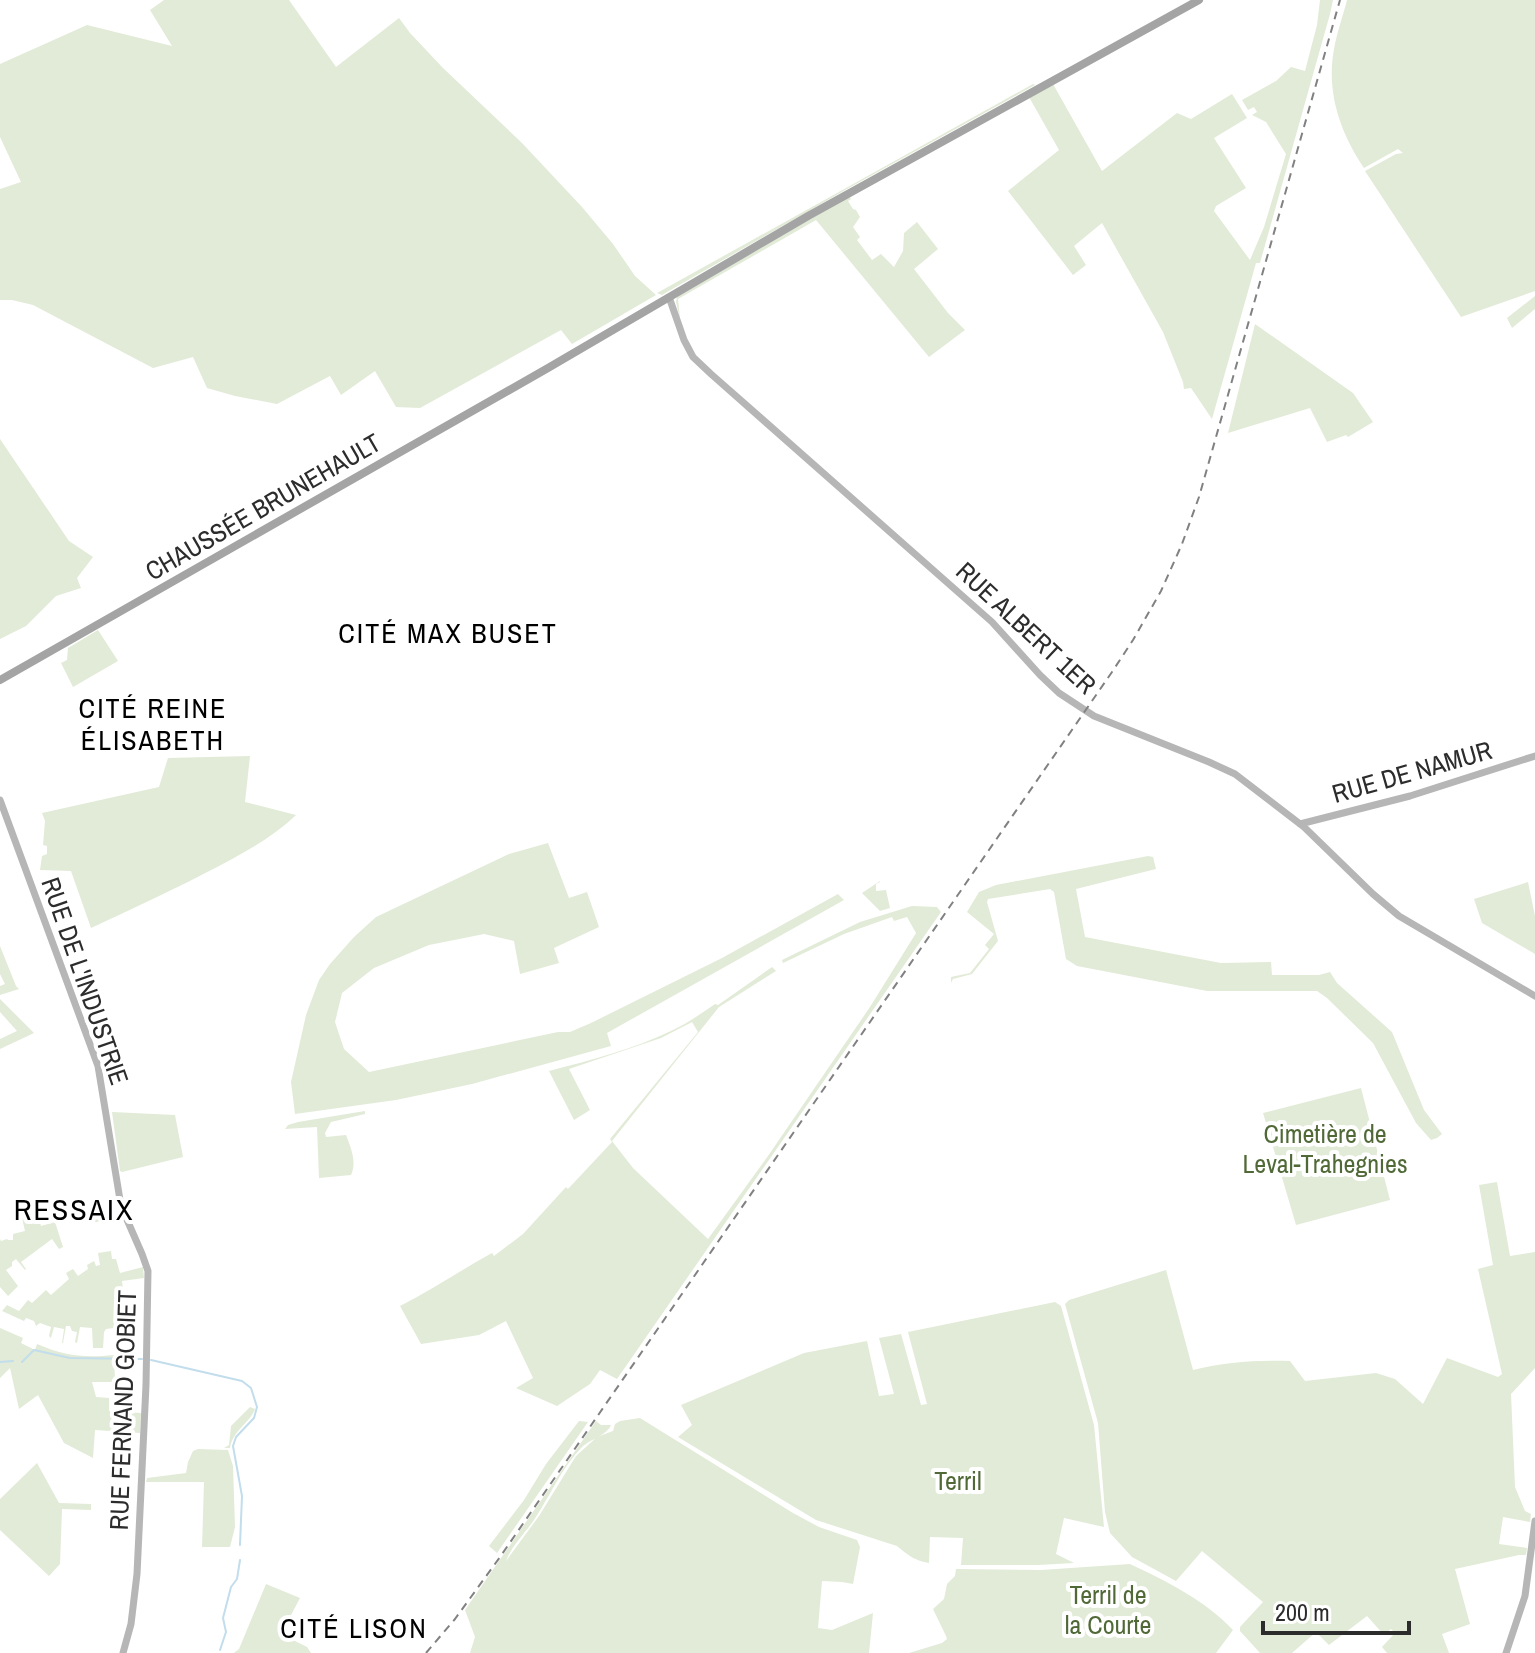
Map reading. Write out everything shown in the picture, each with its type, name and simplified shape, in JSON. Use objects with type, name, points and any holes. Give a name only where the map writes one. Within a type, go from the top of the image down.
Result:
[{"type":"main road","name":"CHAUSSÉE BRUNEHAULT","points":[[0,680],[873,180],[1199,0]]},
{"type":"street","name":"RUE ALBERT 1ER","points":[[667,298],[693,357],[992,622],[1059,693],[1094,716],[1235,774],[1300,824],[1399,916],[1535,996]]},
{"type":"street","name":"RUE DE NAMUR","points":[[1300,824],[1410,796],[1535,756]]},
{"type":"street","name":"RUE DE L'INDUSTRIE","points":[[0,800],[98,1066],[116,1179]]},
{"type":"street","name":"RUE FERNAND GOBIET","points":[[116,1179],[124,1215],[148,1271],[138,1553],[134,1604],[123,1653]]},
{"type":"street","points":[[1506,1653],[1524,1603],[1535,1521]]},
{"type":"green space","points":[[164,0],[289,0],[336,67],[399,18],[443,68],[522,143],[582,207],[635,276],[656,295],[572,344],[561,330],[420,408],[396,407],[375,371],[341,395],[330,376],[277,404],[235,396],[207,388],[193,357],[153,368],[33,305],[0,300],[0,189],[21,182],[0,137],[0,64],[87,25],[172,46],[150,10]]},
{"type":"green space","points":[[1320,0],[1333,0],[1330,14],[1260,263],[1256,263],[1212,419],[1191,388],[1184,389],[1163,332],[1102,223],[1074,246],[1086,265],[1073,275],[1008,191],[1059,150],[1029,97],[1053,84],[1102,171],[1177,113],[1191,119],[1232,94],[1247,118],[1214,138],[1246,188],[1216,206],[1214,211],[1250,260],[1264,227],[1286,154],[1266,122],[1252,115],[1257,112],[1254,107],[1248,110],[1242,100],[1276,81],[1291,67],[1305,71]]},
{"type":"green space","points":[[1347,0],[1535,0],[1535,291],[1461,317],[1365,171],[1403,153],[1398,149],[1364,168],[1342,126],[1334,96],[1332,65]]},
{"type":"green space","points":[[1033,84],[662,295],[657,293]]},
{"type":"green space","points":[[849,196],[851,199],[848,201],[860,217],[853,227],[860,237],[857,240],[872,260],[881,254],[894,267],[903,251],[904,233],[917,222],[938,249],[914,269],[965,330],[929,357],[816,220],[678,299],[680,319],[677,297]]},
{"type":"green space","points":[[1535,296],[1535,309],[1512,328],[1507,318]]},
{"type":"green space","points":[[1255,324],[1353,393],[1373,422],[1348,437],[1346,435],[1327,442],[1310,408],[1228,433]]},
{"type":"green space","points":[[0,439],[69,541],[93,557],[77,578],[81,588],[56,596],[26,626],[0,639]]},
{"type":"green space","points":[[98,630],[118,661],[73,687],[61,663],[67,660],[68,648]]},
{"type":"green space","points":[[250,756],[245,802],[296,815],[250,849],[91,928],[71,871],[40,870],[42,856],[47,854],[47,846],[43,845],[45,821],[42,813],[159,787],[168,758]]},
{"type":"green space","points":[[548,843],[569,898],[587,892],[599,927],[554,948],[559,963],[520,974],[514,941],[484,934],[429,945],[374,968],[342,993],[335,1022],[344,1049],[369,1072],[570,1032],[722,958],[838,894],[844,900],[607,1033],[611,1046],[472,1084],[396,1100],[295,1114],[291,1082],[306,1015],[319,980],[354,937],[376,917],[509,854]]},
{"type":"green space","points":[[1153,857],[1156,869],[1076,889],[1085,937],[1221,963],[1271,962],[1272,975],[1319,975],[1330,972],[1337,983],[1392,1032],[1424,1110],[1442,1134],[1431,1140],[1416,1123],[1373,1043],[1317,991],[1207,991],[1077,966],[1066,959],[1054,892],[1050,889],[988,899],[998,941],[972,974],[953,979],[951,983],[951,977],[970,973],[989,949],[985,945],[994,934],[967,912],[979,892],[996,885]]},
{"type":"green space","points":[[880,881],[876,884],[876,891],[886,890],[890,908],[880,911],[862,893]]},
{"type":"green space","points":[[1528,882],[1535,916],[1535,954],[1482,923],[1474,899]]},
{"type":"green space","points":[[912,906],[937,907],[941,912],[617,1379],[600,1370],[590,1384],[557,1406],[516,1388],[533,1378],[506,1321],[479,1335],[421,1344],[400,1306],[492,1253],[494,1256],[523,1234],[612,1142],[610,1139],[698,1032],[692,1022],[661,1038],[569,1069],[590,1110],[574,1120],[549,1071],[612,1054],[658,1037],[718,1005],[772,967],[776,971],[719,1007],[612,1141],[633,1168],[708,1239],[870,1007],[916,933],[907,917],[894,921],[892,917],[844,934],[783,963],[782,960],[860,922]]},
{"type":"green space","points":[[0,946],[19,989],[0,995],[0,986],[5,984],[0,974]]},
{"type":"green space","points":[[0,999],[34,1033],[0,1049],[0,1039],[17,1031],[0,1012]]},
{"type":"green space","name":"Cimetière de Leval-Trahegnies","points":[[1361,1088],[1390,1200],[1296,1225],[1263,1113]]},
{"type":"green space","points":[[365,1111],[365,1114],[331,1122],[325,1133],[326,1137],[346,1135],[353,1160],[351,1175],[319,1178],[317,1127],[285,1129],[298,1122]]},
{"type":"green space","points":[[112,1112],[175,1115],[183,1157],[120,1171]]},
{"type":"green space","points":[[1497,1182],[1510,1256],[1535,1252],[1535,1368],[1511,1394],[1515,1487],[1525,1511],[1531,1514],[1530,1522],[1503,1517],[1499,1544],[1527,1548],[1526,1555],[1455,1569],[1470,1624],[1442,1634],[1449,1653],[1387,1653],[1382,1647],[1395,1633],[1391,1629],[1384,1635],[1367,1616],[1329,1645],[1316,1632],[1292,1653],[1260,1653],[1240,1631],[1240,1627],[1263,1602],[1202,1551],[1176,1581],[1132,1557],[1110,1533],[1105,1512],[1098,1423],[1065,1304],[1069,1300],[1166,1270],[1193,1370],[1229,1363],[1290,1361],[1305,1381],[1376,1373],[1395,1379],[1423,1404],[1447,1358],[1498,1377],[1502,1374],[1478,1269],[1493,1265],[1479,1185]]},
{"type":"green space","points":[[105,1207],[110,1213],[107,1219],[89,1222],[88,1209]]},
{"type":"green space","points":[[36,1210],[41,1226],[55,1222],[63,1247],[59,1249],[52,1239],[21,1262],[25,1270],[16,1259],[12,1262],[6,1270],[18,1286],[8,1296],[0,1287],[0,1239],[13,1240],[13,1234],[25,1231],[21,1214]]},
{"type":"green space","points":[[111,1251],[120,1273],[143,1267],[144,1278],[122,1281],[125,1332],[106,1329],[103,1348],[93,1348],[92,1328],[80,1327],[77,1343],[77,1332],[66,1326],[62,1343],[64,1329],[54,1327],[51,1338],[51,1327],[40,1323],[36,1326],[34,1321],[26,1318],[24,1321],[2,1311],[7,1305],[19,1311],[28,1300],[32,1303],[46,1290],[51,1295],[69,1279],[66,1273],[73,1269],[78,1276],[94,1261],[96,1266],[100,1265],[98,1253]]},
{"type":"green space","name":"Terril","points":[[1055,1302],[1061,1306],[1094,1425],[1104,1527],[1064,1518],[1056,1554],[1074,1563],[961,1565],[963,1538],[930,1537],[929,1563],[920,1561],[897,1546],[816,1520],[678,1437],[692,1425],[681,1405],[804,1353],[867,1341],[879,1396],[894,1394],[879,1338],[901,1334],[921,1405],[927,1404],[908,1332]]},
{"type":"green space","points":[[0,1328],[23,1338],[21,1343],[35,1350],[37,1344],[75,1355],[114,1355],[115,1382],[92,1382],[96,1397],[109,1398],[109,1411],[141,1413],[140,1433],[95,1430],[93,1458],[64,1443],[38,1395],[19,1409],[10,1368],[0,1378]]},
{"type":"green space","points":[[250,1407],[255,1409],[252,1414],[234,1436],[230,1448],[224,1448],[229,1445],[231,1426]]},
{"type":"green space","points":[[640,1418],[793,1513],[819,1527],[857,1540],[860,1547],[853,1584],[822,1581],[818,1628],[832,1630],[873,1613],[869,1653],[470,1653],[475,1637],[465,1610],[596,1421],[601,1425],[611,1425],[599,1436],[613,1431],[620,1421]],"holes":[[[595,1438],[576,1456],[539,1516],[506,1561],[568,1463]]]},
{"type":"green space","points":[[579,1421],[588,1422],[497,1553],[489,1546]]},
{"type":"green space","points":[[228,1450],[233,1466],[235,1527],[230,1547],[202,1547],[204,1482],[146,1482],[147,1478],[186,1473],[193,1451]]},
{"type":"green space","points":[[37,1463],[59,1503],[91,1504],[91,1510],[62,1509],[60,1564],[49,1576],[0,1530],[0,1499]]},
{"type":"green space","name":"Terril de la Courte","points":[[1130,1564],[1198,1600],[1233,1630],[1216,1653],[909,1653],[947,1639],[933,1609],[944,1599],[947,1584],[955,1576],[956,1569],[1041,1570]]},
{"type":"green space","points":[[266,1584],[300,1598],[281,1634],[307,1647],[311,1653],[234,1653],[239,1649]]},
{"type":"waterway","points":[[22,1362],[34,1350],[70,1358],[142,1359]]},
{"type":"waterway","points":[[151,1360],[242,1381],[251,1388],[257,1407],[254,1418],[236,1437],[233,1446],[242,1496],[240,1545]]},
{"type":"waterway","points":[[0,1362],[13,1361]]},
{"type":"waterway","points":[[220,1650],[226,1632],[223,1618],[231,1587],[237,1579],[240,1560]]},
{"type":"railway","points":[[426,1653],[500,1557],[1112,672],[1161,591],[1199,497],[1340,0]]},
{"type":"district","name":"CITÉ MAX BUSET","points":[[448,633]]},
{"type":"district","name":"CITÉ REINE ÉLISABETH","points":[[153,724]]},
{"type":"district","name":"RESSAIX","points":[[74,1210]]},
{"type":"district","name":"CITÉ LISON","points":[[354,1628]]}]
